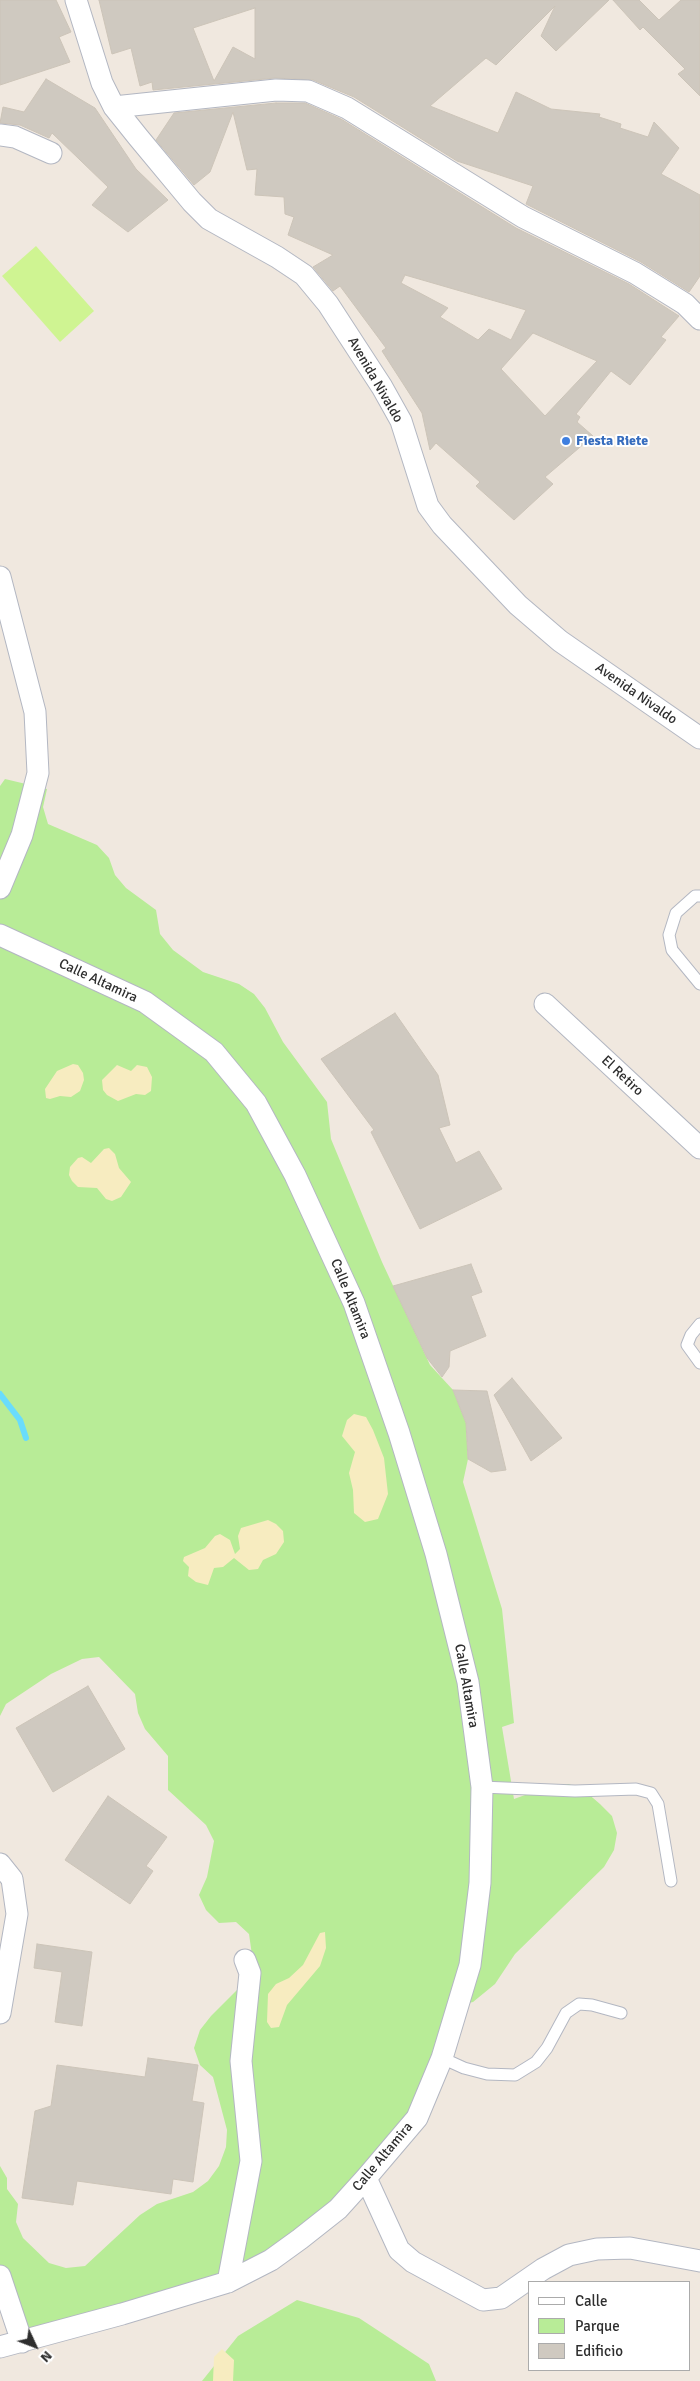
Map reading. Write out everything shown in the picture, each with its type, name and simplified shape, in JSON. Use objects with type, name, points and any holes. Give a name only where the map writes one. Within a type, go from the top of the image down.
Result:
[{"type":"street","name":"Avenida Nivaldo","points":[[76,0],[102,83],[114,107],[192,202],[209,219],[277,257],[304,275],[328,304],[382,387],[400,422],[428,506],[442,525],[518,605],[560,641],[700,738]]},
{"type":"street","points":[[114,107],[276,90],[308,91],[347,108],[523,217],[635,273],[686,304],[700,319]]},
{"type":"street","points":[[0,135],[15,137],[51,152]]},
{"type":"street","points":[[0,577],[35,712],[38,773],[22,835],[0,888]]},
{"type":"street","name":"Calle Altamira","points":[[0,935],[145,1002],[214,1052],[256,1103],[295,1175],[354,1302],[399,1434],[436,1554],[468,1682],[482,1787],[480,1883],[470,1965],[442,2058],[416,2118],[366,2178],[338,2209],[300,2239],[271,2260],[228,2282],[0,2347]]},
{"type":"street","name":"El Retiro","points":[[545,1004],[700,1148]]},
{"type":"street","points":[[0,1864],[12,1879],[17,1914],[0,2013]]},
{"type":"street","points":[[228,2282],[251,2162],[241,2061],[250,1973],[245,1960]]},
{"type":"street","points":[[366,2178],[399,2250],[413,2262],[483,2300],[501,2298],[543,2269],[568,2255],[597,2249],[630,2248],[700,2261]]},
{"type":"street","points":[[0,2276],[22,2342]]},
{"type":"lane","points":[[700,896],[695,896],[676,913],[669,935],[672,950],[700,984]]},
{"type":"lane","points":[[700,1324],[691,1335],[687,1345],[700,1363]]},
{"type":"lane","points":[[482,1787],[575,1791],[636,1789],[651,1794],[658,1804],[670,1880]]},
{"type":"lane","points":[[442,2058],[487,2074],[515,2074],[536,2062],[547,2048],[566,2013],[579,2004],[592,2005],[621,2013]]},
{"type":"green space","points":[[36,246],[94,311],[60,342],[2,276]]},
{"type":"green space","points":[[5,779],[47,789],[43,807],[48,824],[97,845],[109,858],[115,875],[126,888],[156,910],[160,934],[173,950],[203,972],[239,984],[254,994],[265,1008],[283,1042],[327,1102],[331,1139],[382,1262],[430,1365],[453,1390],[466,1423],[468,1459],[463,1482],[502,1609],[514,1723],[502,1727],[514,1799],[550,1786],[569,1784],[586,1792],[612,1816],[617,1833],[614,1850],[604,1867],[515,1954],[495,1984],[473,2002],[464,2004],[417,2118],[271,2260],[22,2342],[0,2276],[0,2166],[7,2178],[7,2189],[18,2204],[16,2222],[23,2238],[49,2263],[66,2268],[85,2266],[140,2215],[157,2204],[193,2192],[208,2181],[219,2166],[226,2147],[227,2130],[213,2077],[200,2065],[194,2048],[200,2030],[237,1990],[252,1955],[249,1934],[236,1922],[219,1923],[206,1910],[199,1895],[207,1877],[214,1841],[206,1825],[168,1790],[168,1756],[145,1729],[138,1713],[135,1694],[99,1657],[82,1659],[51,1674],[6,1704],[0,1716],[0,786]]},
{"type":"green space","points":[[297,2300],[359,2318],[429,2364],[436,2381],[202,2381],[238,2336]]},
{"type":"sand","points":[[73,1064],[78,1065],[83,1073],[84,1080],[80,1091],[71,1097],[46,1098],[45,1089],[57,1071]]},
{"type":"sand","points":[[117,1065],[131,1071],[137,1065],[147,1067],[152,1077],[151,1091],[145,1095],[136,1094],[118,1101],[107,1095],[103,1090],[102,1080]]},
{"type":"sand","points":[[109,1148],[115,1154],[119,1168],[131,1182],[121,1197],[112,1201],[106,1199],[97,1188],[78,1187],[69,1175],[70,1167],[78,1158],[82,1157],[91,1163],[104,1149]]},
{"type":"sand","points":[[354,1414],[366,1417],[373,1430],[384,1458],[388,1494],[378,1519],[365,1522],[354,1513],[353,1490],[349,1473],[355,1452],[342,1436],[347,1420]]},
{"type":"sand","points":[[268,1520],[276,1524],[283,1531],[284,1542],[276,1554],[263,1560],[258,1569],[249,1570],[234,1558],[223,1567],[214,1568],[208,1585],[196,1582],[188,1576],[189,1567],[183,1561],[184,1557],[205,1548],[215,1536],[220,1534],[230,1540],[235,1554],[240,1549],[238,1536],[241,1528]]},
{"type":"sand","points":[[325,1932],[326,1948],[320,1966],[287,2005],[279,2027],[271,2028],[267,2022],[268,1994],[276,1984],[289,1978],[303,1965],[320,1933]]},
{"type":"sand","points":[[222,2349],[234,2360],[233,2381],[213,2381],[214,2357]]},
{"type":"building","points":[[0,0],[56,0],[71,32],[59,37],[70,62],[0,85]]},
{"type":"building","points":[[99,0],[609,0],[556,51],[541,36],[555,6],[496,65],[486,58],[430,106],[498,133],[516,92],[551,109],[600,114],[599,117],[621,124],[620,128],[648,137],[654,122],[679,148],[661,174],[700,195],[700,276],[689,292],[641,262],[526,204],[533,186],[457,161],[354,97],[313,80],[275,78],[153,90],[152,82],[140,86],[131,48],[112,54]],"holes":[[[255,8],[255,59],[233,47],[214,81],[193,28]]]},
{"type":"building","points":[[613,0],[639,0],[659,20],[681,0],[700,0],[700,96],[678,74],[685,69],[643,27],[640,30]]},
{"type":"building","points":[[46,79],[95,108],[136,169],[168,200],[128,232],[92,205],[108,187],[52,133],[49,138],[20,125],[0,123],[3,107],[24,112]]},
{"type":"building","points":[[276,103],[305,103],[341,119],[516,228],[629,284],[679,316],[661,337],[666,340],[630,385],[611,371],[576,414],[580,417],[577,422],[593,436],[545,477],[553,484],[514,520],[476,486],[480,482],[436,443],[430,450],[422,413],[382,351],[386,348],[340,286],[333,291],[313,267],[333,255],[288,235],[294,217],[285,214],[284,197],[255,195],[257,169],[247,170],[233,112],[210,172],[194,185],[156,140],[174,113]],"holes":[[[405,275],[526,310],[511,340],[489,329],[478,340],[440,317],[448,308],[401,283]],[[533,333],[597,361],[545,416],[501,369]]]},
{"type":"building","points":[[395,1013],[438,1075],[450,1125],[439,1128],[456,1163],[479,1151],[502,1189],[420,1229],[371,1132],[374,1130],[321,1059]]},
{"type":"building","points":[[471,1264],[482,1292],[471,1296],[486,1336],[450,1351],[449,1367],[442,1377],[427,1358],[393,1286]]},
{"type":"building","points":[[512,1378],[562,1438],[531,1461],[494,1395]]},
{"type":"building","points":[[453,1390],[487,1391],[506,1470],[491,1472],[468,1459],[466,1423]]},
{"type":"building","points":[[88,1686],[125,1749],[53,1792],[16,1728]]},
{"type":"building","points":[[108,1796],[167,1837],[146,1866],[153,1871],[130,1904],[65,1860]]},
{"type":"building","points":[[37,1944],[92,1952],[82,2026],[55,2022],[62,1972],[34,1968]]},
{"type":"building","points":[[148,2058],[198,2065],[192,2101],[204,2103],[193,2182],[173,2179],[171,2194],[77,2181],[73,2205],[22,2198],[35,2111],[51,2106],[57,2065],[145,2077]]},
{"type":"waterway","points":[[0,1394],[20,1420],[26,1438]]},
{"type":"place","name":"Fiesta Riete","points":[[566,441]]}]
